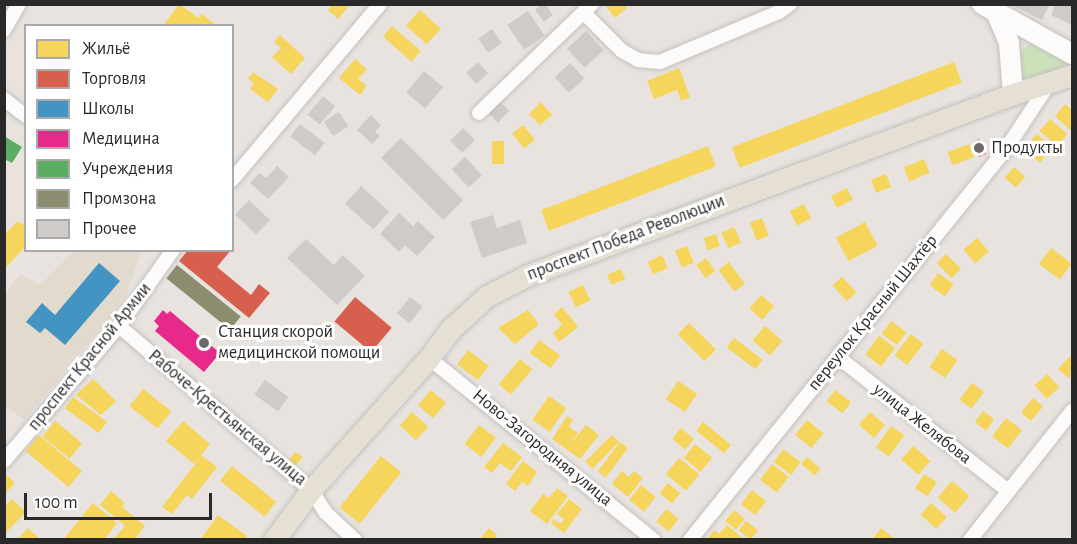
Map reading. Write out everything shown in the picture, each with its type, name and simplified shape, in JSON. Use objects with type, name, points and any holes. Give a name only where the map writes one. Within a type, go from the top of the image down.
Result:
[{"type":"main road","points":[[989,8],[1072,54]]},
{"type":"main road","points":[[989,8],[1009,43],[1013,94]]},
{"type":"main road","name":"проспект Победа Революции","points":[[274,540],[311,490],[429,358],[452,328],[487,296],[528,275],[1013,94],[1072,75]]},
{"type":"street","points":[[234,178],[380,4]]},
{"type":"street","points":[[478,113],[588,9],[622,51],[638,60],[660,62],[779,12],[790,4]]},
{"type":"street","points":[[4,30],[16,5]]},
{"type":"street","name":"переулок Красный Шахтёр","points":[[690,540],[1006,149],[1050,82]]},
{"type":"street","points":[[4,99],[24,114]]},
{"type":"street","name":"проспект Красной Армии","points":[[4,461],[119,326],[170,252]]},
{"type":"street","name":"Рабоче-Крестьянская улица","points":[[119,326],[311,490],[326,513],[355,540]]},
{"type":"street","name":"улица Желябова","points":[[838,357],[1008,491]]},
{"type":"street","name":"Ново-Загородняя улица","points":[[429,358],[654,540]]},
{"type":"street","points":[[970,540],[1072,411]]},
{"type":"shaded area","points":[[73,252],[141,252],[124,302],[24,420],[5,405],[4,295],[21,274],[40,285]]},
{"type":"green space","points":[[1038,44],[1063,55],[1067,65],[1025,83],[1018,73],[1018,55],[1028,45]]},
{"type":"building: Жильё","points":[[179,4],[199,18],[202,14],[214,24],[164,24]]},
{"type":"building: Жильё","points":[[332,4],[349,6],[338,19],[328,10]]},
{"type":"building: Жильё","points":[[604,4],[625,4],[627,8],[615,18]]},
{"type":"building: Жильё","points":[[420,10],[441,29],[427,44],[406,26]]},
{"type":"building: Жильё","points":[[392,26],[421,51],[411,61],[383,37]]},
{"type":"building: Жильё","points":[[280,35],[305,58],[291,74],[272,57],[281,48],[274,42]]},
{"type":"building: Жильё","points":[[355,59],[367,69],[358,79],[367,86],[360,95],[339,78]]},
{"type":"building: Жильё","points":[[954,62],[962,83],[740,168],[732,147]]},
{"type":"building: Жильё","points":[[679,68],[690,97],[681,101],[677,90],[654,99],[647,81]]},
{"type":"building: Жильё","points":[[253,72],[278,89],[268,102],[250,89],[254,83],[248,79]]},
{"type":"building: Жильё","points":[[541,102],[552,115],[540,125],[529,114]]},
{"type":"building: Жильё","points":[[1065,104],[1072,110],[1072,132],[1055,116]]},
{"type":"building: Жильё","points":[[1050,119],[1067,134],[1057,146],[1040,131]]},
{"type":"building: Жильё","points":[[523,125],[535,140],[524,149],[512,134]]},
{"type":"building: Жильё","points":[[1037,134],[1053,148],[1040,163],[1024,149]]},
{"type":"building: Жильё","points":[[492,141],[504,141],[504,164],[492,164]]},
{"type":"building: Жильё","points":[[969,144],[974,157],[953,165],[948,152]]},
{"type":"building: Жильё","points":[[708,146],[716,167],[549,231],[541,210]]},
{"type":"building: Жильё","points":[[924,159],[930,173],[910,181],[904,168]]},
{"type":"building: Жильё","points":[[1014,167],[1025,177],[1016,187],[1005,177]]},
{"type":"building: Жильё","points":[[886,174],[891,187],[876,193],[871,180]]},
{"type":"building: Жильё","points":[[847,188],[853,200],[837,208],[831,196]]},
{"type":"building: Жильё","points":[[804,204],[811,218],[797,226],[790,211]]},
{"type":"building: Жильё","points":[[762,218],[769,236],[757,240],[750,223]]},
{"type":"building: Жильё","points":[[18,221],[24,226],[24,248],[4,269],[4,235]]},
{"type":"building: Жильё","points":[[865,222],[878,246],[849,261],[836,237]]},
{"type":"building: Жильё","points":[[734,227],[741,243],[728,248],[721,233]]},
{"type":"building: Жильё","points":[[716,234],[720,246],[708,250],[704,238]]},
{"type":"building: Жильё","points":[[977,238],[989,252],[975,263],[963,250]]},
{"type":"building: Жильё","points":[[687,246],[694,263],[682,268],[675,251]]},
{"type":"building: Жильё","points":[[1051,248],[1072,264],[1060,280],[1039,264]]},
{"type":"building: Жильё","points":[[946,254],[961,269],[952,278],[937,263]]},
{"type":"building: Жильё","points":[[662,255],[668,268],[653,274],[647,262]]},
{"type":"building: Жильё","points":[[706,258],[715,271],[705,278],[696,265]]},
{"type":"building: Жильё","points":[[729,262],[745,284],[734,291],[718,270]]},
{"type":"building: Жильё","points":[[621,269],[625,279],[611,285],[607,275]]},
{"type":"building: Жильё","points":[[938,273],[954,284],[945,296],[929,285]]},
{"type":"building: Жильё","points":[[842,277],[856,292],[847,301],[832,286]]},
{"type":"building: Жильё","points":[[583,285],[590,300],[576,307],[568,292]]},
{"type":"building: Жильё","points":[[761,295],[774,306],[762,320],[749,309]]},
{"type":"building: Жильё","points":[[562,307],[578,327],[559,342],[553,333],[562,325],[554,314]]},
{"type":"building: Жильё","points":[[528,310],[539,324],[515,344],[498,328]]},
{"type":"building: Жильё","points":[[891,321],[906,332],[897,345],[882,334]]},
{"type":"building: Жильё","points":[[689,323],[716,350],[705,361],[678,334]]},
{"type":"building: Жильё","points":[[765,326],[782,341],[770,355],[753,340]]},
{"type":"building: Жильё","points":[[911,334],[924,344],[907,365],[894,355]]},
{"type":"building: Жильё","points":[[879,336],[895,348],[881,366],[865,354]]},
{"type":"building: Жильё","points":[[734,338],[763,360],[756,369],[727,348]]},
{"type":"building: Жильё","points":[[539,340],[560,355],[551,368],[530,353]]},
{"type":"building: Жильё","points":[[942,349],[958,360],[945,378],[929,367]]},
{"type":"building: Жильё","points":[[468,350],[489,366],[478,380],[457,364]]},
{"type":"building: Жильё","points":[[1070,356],[1072,358],[1070,379],[1058,369]]},
{"type":"building: Жильё","points":[[520,359],[532,369],[511,395],[499,384]]},
{"type":"building: Жильё","points":[[1047,374],[1059,387],[1047,399],[1035,386]]},
{"type":"building: Жильё","points":[[93,379],[116,401],[101,415],[76,395]]},
{"type":"building: Жильё","points":[[678,381],[697,394],[685,412],[666,399]]},
{"type":"building: Жильё","points":[[972,383],[984,392],[971,409],[959,400]]},
{"type":"building: Жильё","points":[[143,389],[171,411],[158,429],[129,406]]},
{"type":"building: Жильё","points":[[431,390],[446,403],[433,418],[418,405]]},
{"type":"building: Жильё","points":[[835,390],[851,402],[843,413],[827,401]]},
{"type":"building: Жильё","points":[[549,396],[566,408],[550,432],[532,420]]},
{"type":"building: Жильё","points":[[73,397],[107,422],[99,433],[65,408]]},
{"type":"building: Жильё","points":[[1033,398],[1043,406],[1031,421],[1021,413]]},
{"type":"building: Жильё","points":[[983,411],[994,419],[986,431],[975,422]]},
{"type":"building: Жильё","points":[[412,412],[428,427],[416,440],[400,425]]},
{"type":"building: Жильё","points":[[870,412],[885,425],[874,438],[859,425]]},
{"type":"building: Жильё","points":[[567,416],[573,420],[569,427],[578,433],[569,446],[586,425],[599,435],[580,459],[552,439]]},
{"type":"building: Жильё","points":[[1006,418],[1022,430],[1008,448],[992,436]]},
{"type":"building: Жильё","points":[[807,420],[823,433],[811,448],[795,435]]},
{"type":"building: Жильё","points":[[55,421],[82,443],[70,459],[42,437]]},
{"type":"building: Жильё","points":[[183,421],[210,444],[201,455],[217,467],[192,499],[187,495],[172,514],[162,507],[199,459],[194,464],[166,441]]},
{"type":"building: Жильё","points":[[703,422],[731,445],[724,453],[696,431]]},
{"type":"building: Жильё","points":[[479,425],[496,438],[481,457],[465,444]]},
{"type":"building: Жильё","points":[[891,426],[904,435],[889,456],[876,447]]},
{"type":"building: Жильё","points":[[681,428],[694,439],[685,450],[672,439]]},
{"type":"building: Жильё","points":[[39,435],[82,471],[68,487],[26,451]]},
{"type":"building: Жильё","points":[[612,435],[619,442],[592,469],[585,462]]},
{"type":"building: Жильё","points":[[620,442],[628,448],[606,478],[598,472]]},
{"type":"building: Жильё","points":[[503,443],[522,457],[511,471],[500,463],[492,473],[484,467]]},
{"type":"building: Жильё","points":[[695,444],[712,458],[701,472],[684,458]]},
{"type":"building: Жильё","points":[[913,446],[930,461],[919,475],[901,460]]},
{"type":"building: Жильё","points":[[783,449],[801,462],[791,475],[774,462]]},
{"type":"building: Жильё","points":[[295,452],[303,457],[295,466],[288,461]]},
{"type":"building: Жильё","points":[[381,456],[401,472],[360,524],[339,507]]},
{"type":"building: Жильё","points":[[807,457],[821,469],[815,476],[801,464]]},
{"type":"building: Жильё","points":[[679,458],[699,474],[686,491],[666,474]]},
{"type":"building: Жильё","points":[[523,461],[537,472],[528,486],[522,482],[515,491],[506,484]]},
{"type":"building: Жильё","points":[[772,464],[789,477],[777,493],[760,480]]},
{"type":"building: Жильё","points":[[232,466],[276,502],[264,517],[220,481]]},
{"type":"building: Жильё","points":[[622,471],[629,477],[634,471],[643,478],[628,497],[612,484]]},
{"type":"building: Жильё","points":[[924,474],[937,482],[928,496],[915,488]]},
{"type":"building: Жильё","points":[[7,475],[15,483],[4,494],[4,477]]},
{"type":"building: Жильё","points":[[952,481],[969,496],[955,513],[938,498]]},
{"type":"building: Жильё","points":[[668,483],[680,493],[672,503],[660,493]]},
{"type":"building: Жильё","points":[[641,485],[656,497],[644,512],[629,500]]},
{"type":"building: Жильё","points":[[557,488],[568,496],[547,524],[530,511],[543,494],[549,498]]},
{"type":"building: Жильё","points":[[752,490],[766,501],[755,515],[741,504]]},
{"type":"building: Жильё","points":[[111,491],[125,503],[122,507],[145,526],[134,540],[113,540],[125,526],[100,505]]},
{"type":"building: Жильё","points":[[12,499],[26,512],[4,534],[4,507]]},
{"type":"building: Жильё","points":[[569,499],[582,509],[564,533],[551,523],[554,519],[560,524],[564,519],[557,514]]},
{"type":"building: Жильё","points":[[93,503],[117,523],[104,540],[63,540]]},
{"type":"building: Жильё","points":[[931,503],[947,517],[936,529],[921,515]]},
{"type":"building: Жильё","points":[[666,509],[679,519],[669,531],[656,522]]},
{"type":"building: Жильё","points":[[734,510],[745,519],[736,530],[725,521]]},
{"type":"building: Жильё","points":[[218,515],[247,536],[245,540],[200,540]]},
{"type":"building: Жильё","points":[[746,521],[758,530],[751,540],[739,531]]},
{"type":"building: Жильё","points":[[727,525],[745,540],[707,540],[714,530],[719,534]]},
{"type":"building: Жильё","points":[[28,528],[41,540],[17,540]]},
{"type":"building: Жильё","points":[[489,528],[497,535],[494,540],[479,540]]},
{"type":"building: Жильё","points":[[881,528],[896,540],[872,540]]},
{"type":"building: Торговля","name":"Продукты","points":[[979,139],[986,154],[979,157],[973,142]]},
{"type":"building: Торговля","points":[[186,252],[229,252],[217,267],[251,295],[259,284],[270,293],[249,318],[179,261]]},
{"type":"building: Торговля","points":[[355,297],[392,328],[371,352],[334,322]]},
{"type":"building: Школы","points":[[99,263],[120,281],[65,345],[45,328],[40,333],[26,322],[42,303],[55,315]]},
{"type":"building: Медицина","points":[[163,310],[167,314],[170,311],[220,353],[204,372],[155,331],[159,326],[154,321]]},
{"type":"building: Учреждения","points":[[4,136],[22,147],[12,163],[4,159]]},
{"type":"building: Промзона","points":[[177,265],[241,317],[230,330],[166,278]]},
{"type":"building: Прочее","points":[[545,4],[553,15],[544,22],[535,10]]},
{"type":"building: Прочее","points":[[1010,4],[1050,4],[1042,20]]},
{"type":"building: Прочее","points":[[1056,4],[1072,4],[1072,25],[1051,15]]},
{"type":"building: Прочее","points":[[528,11],[545,36],[524,50],[507,25]]},
{"type":"building: Прочее","points":[[492,29],[502,43],[488,53],[478,39]]},
{"type":"building: Прочее","points":[[586,31],[604,50],[585,68],[567,49]]},
{"type":"building: Прочее","points":[[478,62],[488,73],[476,84],[466,73]]},
{"type":"building: Прочее","points":[[570,63],[584,78],[569,93],[555,77]]},
{"type":"building: Прочее","points":[[424,71],[443,87],[425,109],[406,92]]},
{"type":"building: Прочее","points":[[323,96],[335,106],[320,125],[308,114]]},
{"type":"building: Прочее","points":[[498,100],[509,111],[498,123],[487,111]]},
{"type":"building: Прочее","points":[[339,112],[348,126],[333,136],[324,122]]},
{"type":"building: Прочее","points":[[371,115],[381,125],[375,132],[380,136],[372,144],[357,130]]},
{"type":"building: Прочее","points":[[300,124],[325,143],[315,155],[290,137]]},
{"type":"building: Прочее","points":[[463,128],[475,140],[462,153],[450,141]]},
{"type":"building: Прочее","points":[[401,138],[463,200],[443,220],[381,158]]},
{"type":"building: Прочее","points":[[465,157],[482,175],[469,188],[452,169]]},
{"type":"building: Прочее","points":[[277,166],[289,177],[268,199],[250,183],[259,173],[266,178]]},
{"type":"building: Прочее","points":[[361,186],[389,211],[373,229],[345,204]]},
{"type":"building: Прочее","points":[[249,200],[270,220],[256,235],[235,214]]},
{"type":"building: Прочее","points":[[399,213],[413,226],[418,221],[435,237],[417,256],[405,245],[399,252],[380,234]]},
{"type":"building: Прочее","points":[[493,215],[497,228],[520,220],[527,243],[482,258],[470,222]]},
{"type":"building: Прочее","points":[[306,239],[334,265],[343,255],[365,276],[337,305],[287,258]]},
{"type":"building: Прочее","points":[[410,297],[423,307],[410,323],[397,314]]},
{"type":"building: Прочее","points":[[265,380],[288,397],[278,412],[254,395]]},
{"type":"place","name":"Продукты","points":[[979,148]]},
{"type":"place","name":"Станция скорой медицинской помощи","points":[[204,343]]}]
